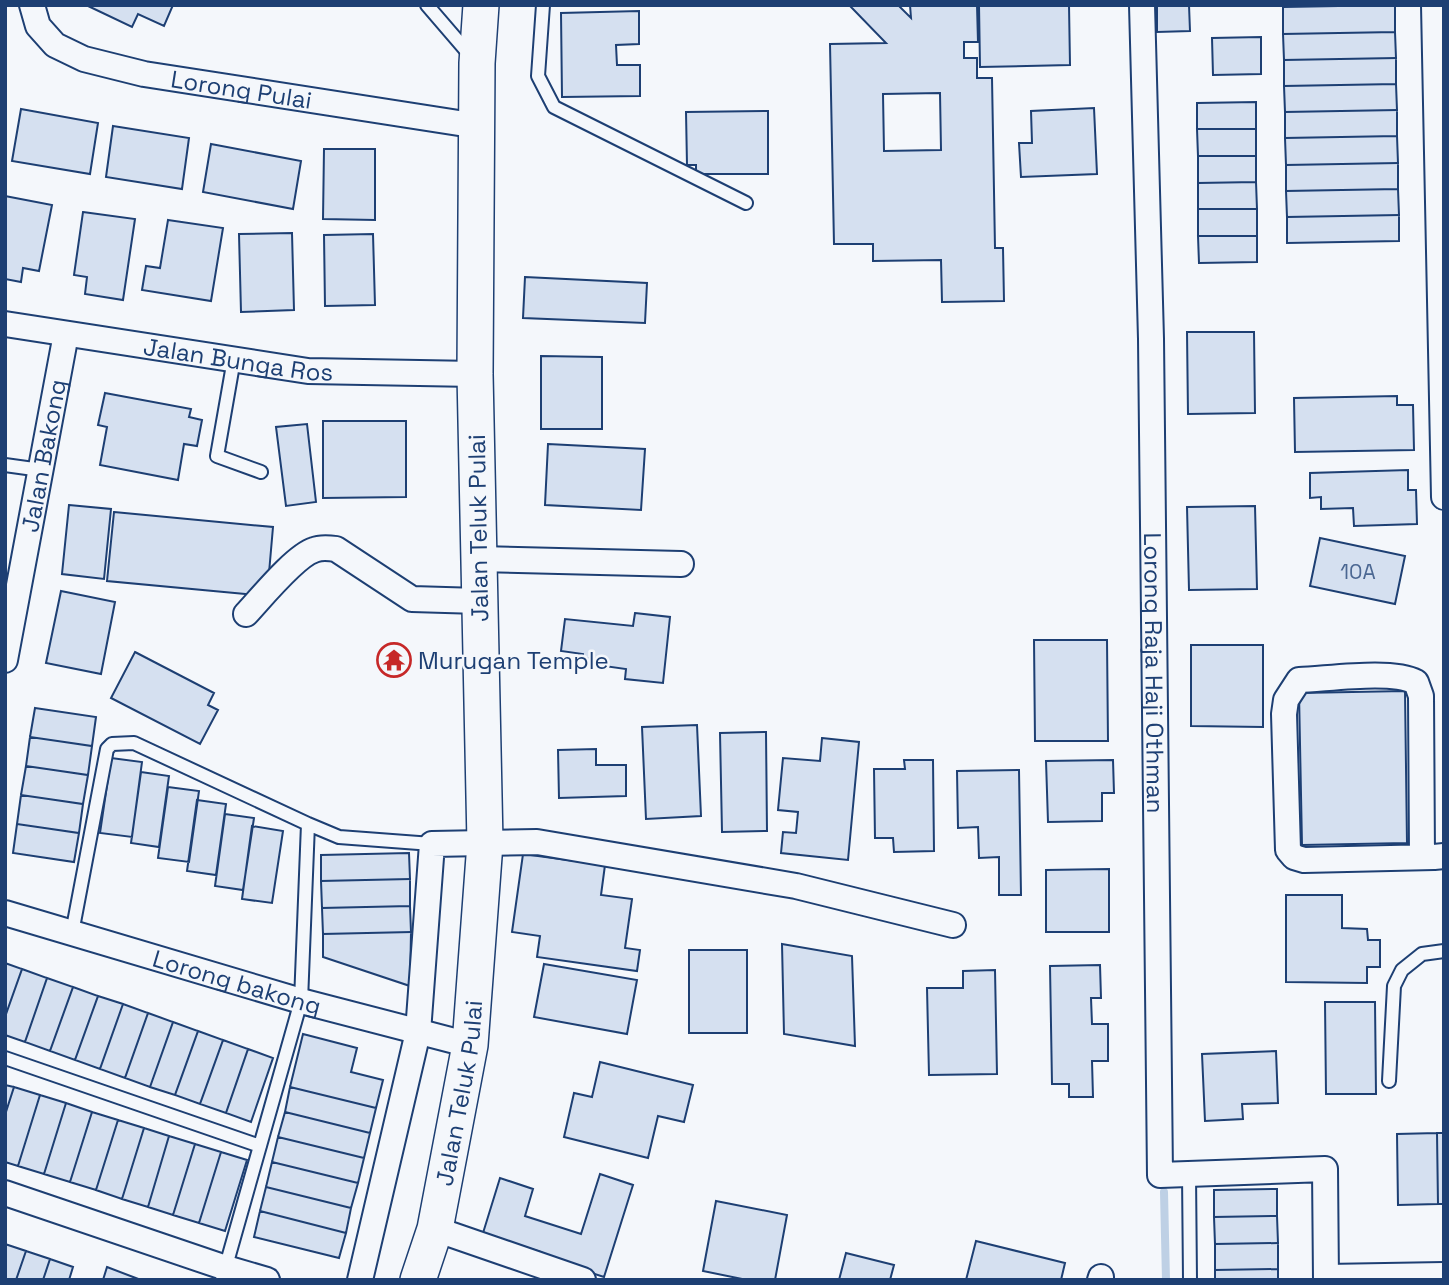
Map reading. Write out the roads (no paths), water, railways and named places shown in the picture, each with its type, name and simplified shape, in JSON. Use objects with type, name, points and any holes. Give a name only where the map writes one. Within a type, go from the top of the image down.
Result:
[{"type":"main road","name":"Jalan Teluk Pulai","points":[[418,1280],[435,1229],[471,1045],[485,843],[475,374],[479,11]]},
{"type":"street","name":"Lorong Pulai","points":[[32,5],[38,26],[55,45],[84,60],[144,74],[478,126]]},
{"type":"street","name":"Lorong Raja Haji Othman","points":[[1142,5],[1151,339],[1160,1175],[1325,1168],[1326,1278]]},
{"type":"street","points":[[1434,5],[1440,125],[1444,497]]},
{"type":"street","name":"Jalan Bunga Ros","points":[[5,324],[308,371],[475,374]]},
{"type":"street","name":"Jalan Bakong","points":[[5,660],[13,578],[41,470],[66,334]]},
{"type":"street","points":[[246,614],[301,557],[313,550],[326,548],[336,549],[412,599],[479,601]]},
{"type":"street","points":[[480,559],[681,564]]},
{"type":"street","points":[[1386,676],[1407,677],[1416,682],[1421,695],[1433,857],[1304,860],[1294,857],[1288,850],[1284,714],[1286,700],[1299,680],[1386,676]]},
{"type":"street","points":[[360,1280],[418,1032],[432,844],[537,842],[796,886],[953,925]]},
{"type":"street","name":"Lorong bakong","points":[[5,913],[301,1002],[471,1045]]},
{"type":"street","points":[[5,1193],[224,1274],[268,1280]]},
{"type":"street","points":[[435,1229],[583,1280]]},
{"type":"street","points":[[1326,1278],[1444,1275]]},
{"type":"lane","points":[[427,5],[477,63]]},
{"type":"lane","points":[[543,5],[538,76],[554,107],[746,203]]},
{"type":"lane","points":[[234,359],[217,456],[261,472]]},
{"type":"lane","points":[[5,464],[41,470]]},
{"type":"lane","points":[[72,933],[107,748],[112,744],[134,743],[339,837],[432,844]]},
{"type":"lane","points":[[224,1274],[301,1002],[308,824]]},
{"type":"lane","points":[[1389,1081],[1394,986],[1402,970],[1422,954],[1444,951]]},
{"type":"lane","points":[[5,1058],[260,1146]]},
{"type":"lane","points":[[1189,1174],[1190,1280]]},
{"type":"waterway","points":[[1164,1192],[1166,1280]]},
{"type":"place","name":"Murugan Temple","points":[[394,660]]}]
